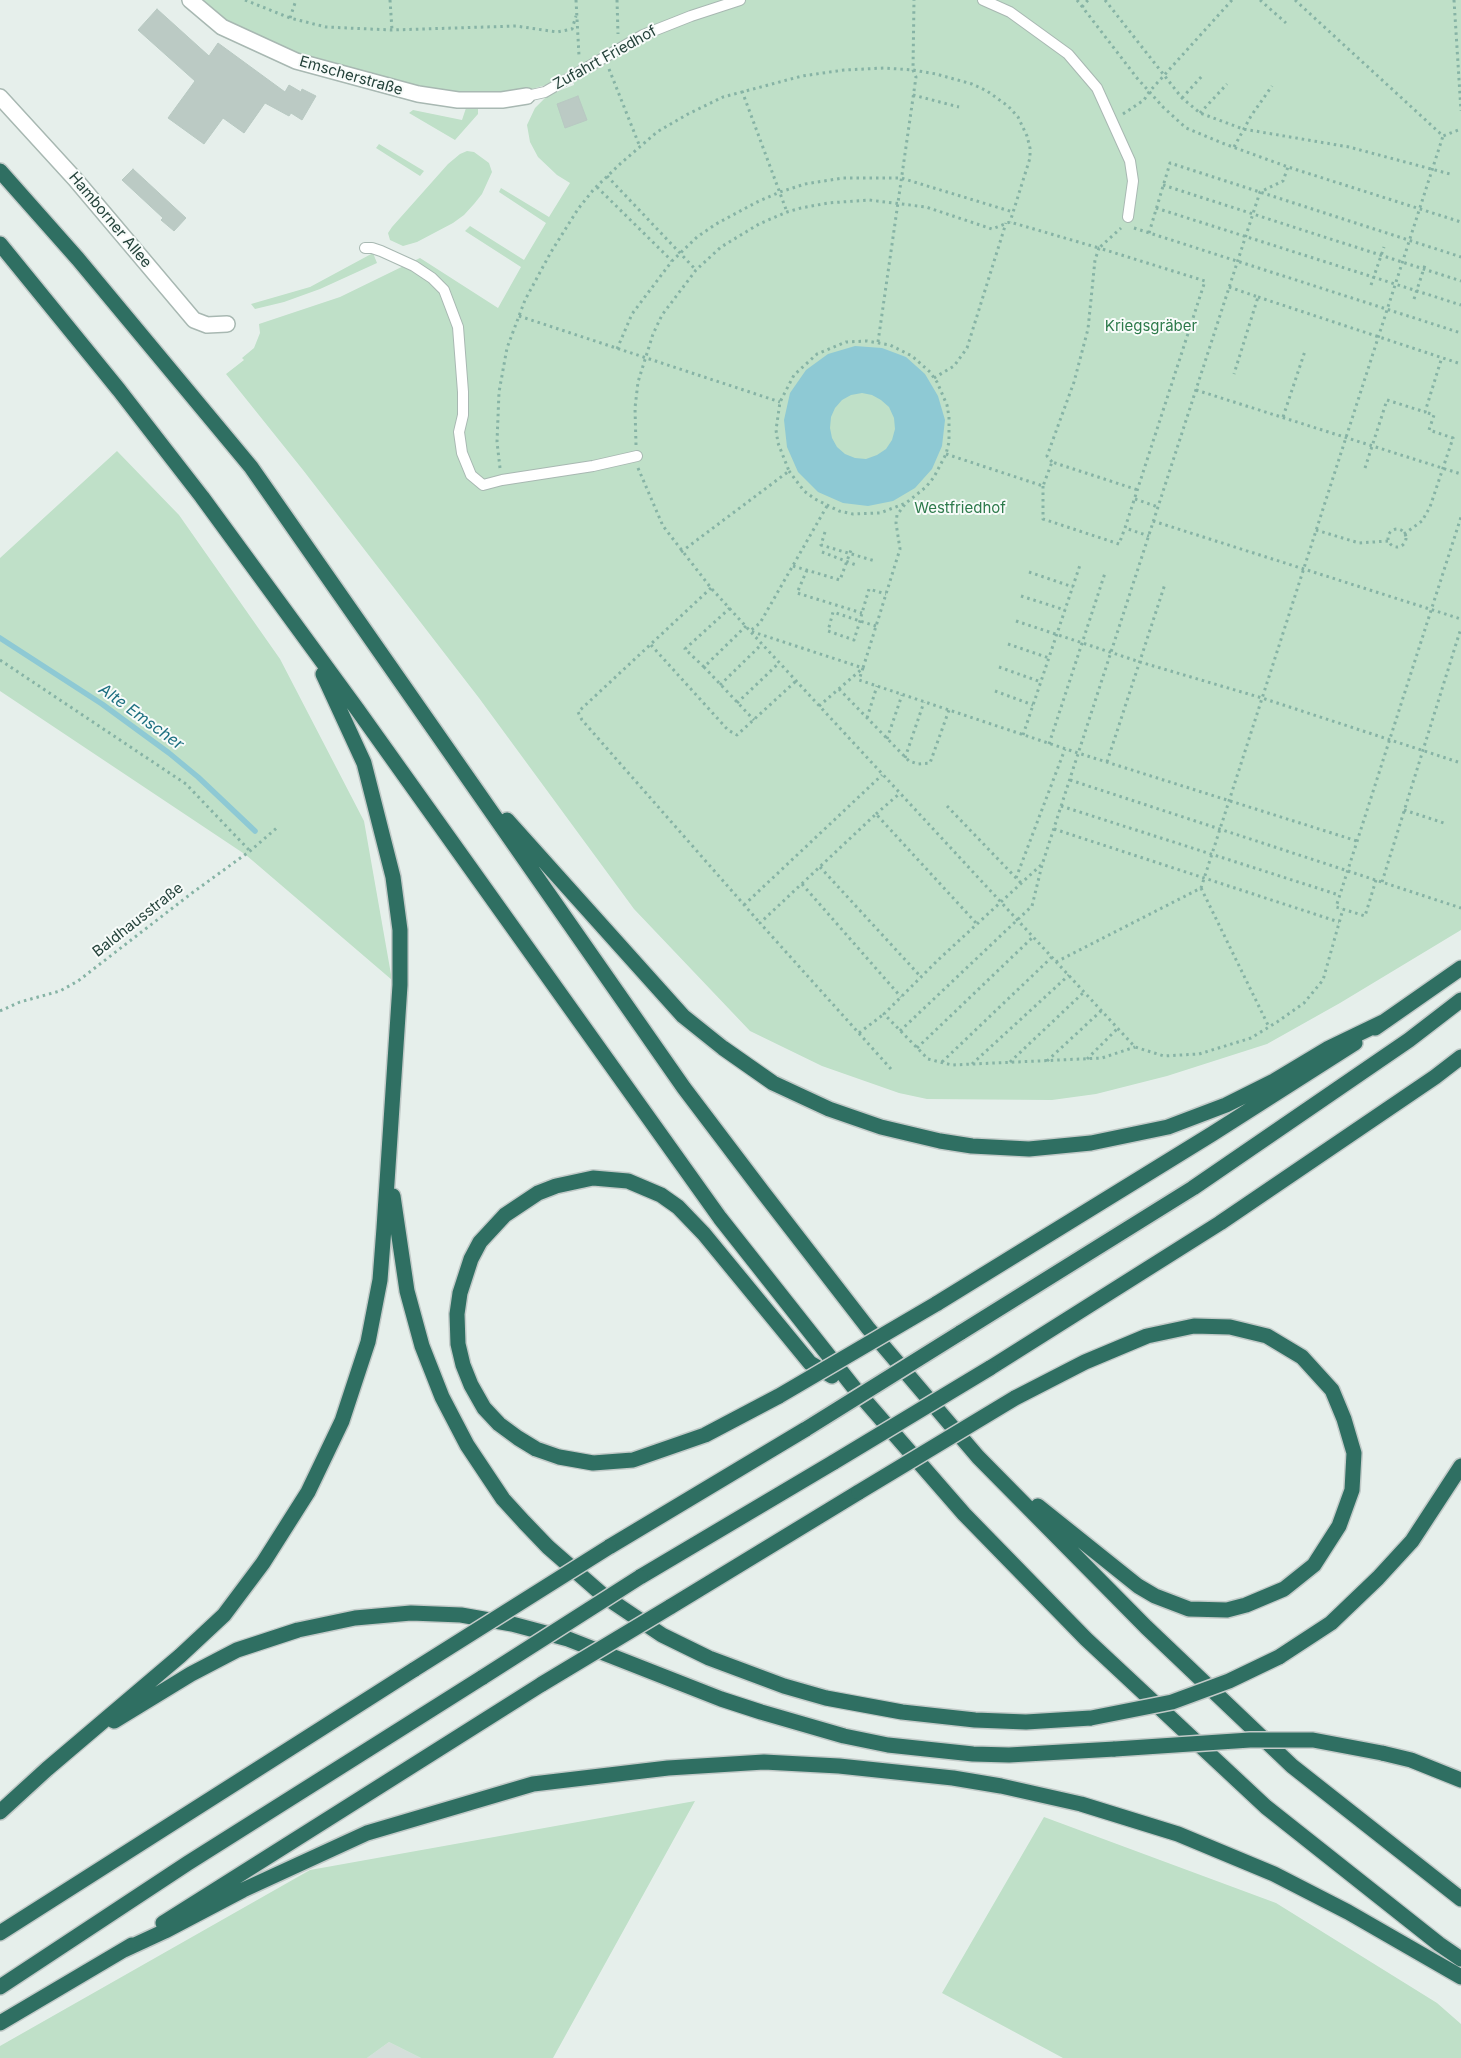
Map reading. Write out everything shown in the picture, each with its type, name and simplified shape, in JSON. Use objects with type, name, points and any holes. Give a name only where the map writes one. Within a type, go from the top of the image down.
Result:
[{"type":"highway","points":[[0,170],[78,259],[251,467],[684,1088],[868,1328],[978,1457],[1140,1620],[1292,1766],[1461,1899]]},
{"type":"highway","points":[[0,244],[57,312],[190,482],[308,643],[714,1210],[855,1389],[970,1521],[1086,1639],[1266,1807],[1439,1944],[1461,1959]]},
{"type":"highway","points":[[0,1812],[47,1769],[180,1656],[224,1615],[263,1563],[308,1492],[342,1421],[368,1342],[380,1280],[400,985],[400,930],[393,877],[364,763],[308,643]]},
{"type":"highway","points":[[460,767],[683,1016],[723,1048],[773,1083],[829,1109],[881,1127],[940,1141],[1003,1148],[1091,1143],[1130,1136],[1168,1127],[1226,1106],[1274,1081],[1329,1048],[1383,1022]]},
{"type":"highway","points":[[855,1389],[810,1363],[704,1234],[678,1207],[662,1195],[628,1181],[593,1178],[556,1186],[538,1193],[504,1215],[480,1242],[471,1259],[460,1293],[457,1314],[458,1344],[463,1364],[471,1385],[484,1408],[499,1424],[536,1449],[559,1457],[593,1462],[633,1460],[704,1435],[779,1396],[936,1304],[1338,1056],[1461,968]]},
{"type":"highway","points":[[0,1933],[609,1547],[806,1428],[1193,1188],[1409,1040],[1461,1000]]},
{"type":"highway","points":[[0,1987],[196,1858],[640,1577],[990,1368],[1220,1223],[1435,1077],[1461,1057]]},
{"type":"highway","points":[[388,1165],[407,1291],[422,1346],[442,1397],[467,1445],[503,1499],[548,1547],[604,1596],[662,1635],[709,1658],[776,1683],[826,1698],[902,1712],[975,1720],[1026,1722],[1091,1718],[1172,1702],[1229,1681],[1279,1657],[1331,1623],[1378,1578],[1412,1541],[1461,1466]]},
{"type":"highway","points":[[0,2023],[124,1950],[171,1917],[542,1684],[1015,1398],[1085,1362],[1147,1336],[1194,1326],[1230,1327],[1267,1336],[1302,1357],[1332,1390],[1344,1418],[1354,1453],[1352,1490],[1339,1526],[1314,1565],[1284,1589],[1264,1598],[1227,1610],[1205,1610],[1172,1604],[1138,1586],[978,1457]]},
{"type":"highway","points":[[84,1739],[191,1674],[237,1650],[307,1628],[355,1618],[410,1613],[461,1615],[512,1624],[559,1637],[721,1699],[761,1712],[844,1736],[888,1745],[1000,1755],[1250,1740],[1313,1740],[1411,1760],[1461,1780]]},
{"type":"highway","points":[[124,1950],[244,1890],[367,1833],[523,1787],[668,1768],[764,1762],[903,1771],[1001,1786],[1081,1804],[1178,1834],[1274,1874],[1348,1912],[1461,1977]]},
{"type":"street","name":"Emscherstraße","points":[[190,0],[222,27],[296,61],[418,94],[458,100],[502,100],[527,96]]},
{"type":"street","name":"Hamborner Allee","points":[[0,98],[75,179],[194,320],[207,325],[227,324]]},
{"type":"lane","name":"Zufahrt Friedhof","points":[[527,96],[545,92],[643,34],[740,0]]},
{"type":"lane","points":[[983,0],[1010,12],[1068,54],[1097,88],[1130,161],[1133,181],[1126,221]]},
{"type":"lane","points":[[365,248],[381,251],[414,266],[432,278],[444,290],[458,327],[463,392],[463,415],[459,432],[462,453],[470,475],[483,485],[502,480],[593,466],[637,456]]},
{"type":"path","points":[[245,0],[290,18],[326,27],[392,30],[516,26],[557,32],[572,29],[576,16]]},
{"type":"path","points":[[290,18],[296,0]]},
{"type":"path","points":[[390,0],[392,30]]},
{"type":"path","points":[[576,0],[580,72]]},
{"type":"path","points":[[617,0],[619,49]]},
{"type":"path","points":[[878,342],[916,77],[913,70],[914,0]]},
{"type":"path","points":[[1077,0],[1149,92],[1174,119],[1186,128],[1288,167],[1418,210],[1461,222]]},
{"type":"path","points":[[1082,7],[1088,0]]},
{"type":"path","points":[[1105,0],[1182,98],[1200,113],[1243,129],[1349,147],[1450,174]]},
{"type":"path","points":[[1112,121],[1144,100],[1149,92],[1232,0]]},
{"type":"path","points":[[1260,0],[1286,23]]},
{"type":"path","points":[[1295,0],[1443,136]]},
{"type":"path","points":[[1454,0],[1461,112]]},
{"type":"path","points":[[604,57],[640,147]]},
{"type":"path","points":[[502,480],[497,442],[499,392],[507,348],[532,287],[578,209],[606,176],[658,132],[688,114],[723,97],[802,76],[844,70],[884,68],[913,70],[960,81],[987,91],[1008,106],[1024,126],[1030,148],[1030,158],[967,348],[954,366],[934,378]]},
{"type":"path","points":[[1182,98],[1202,76]]},
{"type":"path","points":[[1200,113],[1227,84]]},
{"type":"path","points":[[1234,147],[1243,129],[1272,86]]},
{"type":"path","points":[[742,91],[787,212]]},
{"type":"path","points":[[913,95],[959,106]]},
{"type":"path","points":[[1269,1027],[1201,888],[1432,168],[1443,136],[1461,129]]},
{"type":"path","points":[[1149,233],[1170,163],[1461,257]]},
{"type":"path","points":[[900,1031],[1032,906],[1042,865],[1260,192],[1283,181],[1288,167]]},
{"type":"path","points":[[606,176],[696,270]]},
{"type":"path","points":[[617,349],[632,314],[672,261],[697,237],[716,224],[780,192],[805,184],[843,178],[901,178],[1013,212]]},
{"type":"path","points":[[1163,185],[1461,281]]},
{"type":"path","points":[[596,187],[672,261]]},
{"type":"path","points":[[1052,462],[1044,486],[1044,519],[1119,544],[1205,280],[1008,223],[992,229],[926,207],[897,202],[869,200],[828,203],[787,212],[759,224],[736,237],[696,270],[662,315],[645,358],[635,408],[638,468],[663,526],[681,552],[710,588],[1135,1047],[1152,1054],[1164,1056],[1199,1054],[1251,1038],[1269,1027],[1304,1003],[1323,980],[1343,909]]},
{"type":"path","points":[[1156,208],[1461,305]]},
{"type":"path","points":[[1126,221],[1099,248],[1095,260],[1088,329],[1074,382],[1047,456],[1052,462],[1138,490]]},
{"type":"path","points":[[1132,228],[1461,333]]},
{"type":"path","points":[[1371,285],[1384,247]]},
{"type":"path","points":[[1414,299],[1426,262]]},
{"type":"path","points":[[1229,287],[1461,364]]},
{"type":"path","points":[[1234,374],[1258,296]]},
{"type":"path","points":[[519,316],[780,402]]},
{"type":"path","points":[[906,503],[880,513],[853,514],[826,506],[804,491],[788,472],[778,443],[776,430],[780,402],[794,375],[817,354],[846,342],[878,342],[890,345],[912,356],[934,378],[943,394],[949,417],[949,442],[938,472],[926,487],[906,503],[897,515],[896,523],[900,549],[858,680],[1065,749],[1357,841]]},
{"type":"path","points":[[1283,417],[1305,351]]},
{"type":"path","points":[[1425,412],[1442,357]]},
{"type":"path","points":[[1196,390],[1461,474]]},
{"type":"path","points":[[1365,468],[1387,400],[1434,415],[1429,430],[1452,438],[1443,468],[1422,521],[1404,534]]},
{"type":"path","points":[[946,454],[1044,486]]},
{"type":"path","points":[[681,552],[788,472]]},
{"type":"path","points":[[1135,499],[1158,507]]},
{"type":"path","points":[[750,631],[760,623],[826,506]]},
{"type":"path","points":[[1376,880],[1365,916],[1336,907],[1461,517]]},
{"type":"path","points":[[1154,521],[1461,619]]},
{"type":"path","points":[[1125,528],[1149,536]]},
{"type":"path","points":[[1316,530],[1359,543],[1388,540],[1395,546],[1401,546],[1405,542],[1404,534],[1399,529],[1392,530],[1388,535],[1388,540]]},
{"type":"path","points":[[825,532],[821,545],[851,552],[875,561]]},
{"type":"path","points":[[822,552],[856,565]]},
{"type":"path","points":[[793,566],[840,580],[851,552]]},
{"type":"path","points":[[1023,735],[1080,566]]},
{"type":"path","points":[[807,570],[797,593],[862,614]]},
{"type":"path","points":[[1029,572],[1073,587]]},
{"type":"path","points":[[1050,744],[1105,573]]},
{"type":"path","points":[[1107,762],[1165,584]]},
{"type":"path","points":[[710,588],[578,712],[582,720],[744,905],[891,1069]]},
{"type":"path","points":[[876,626],[860,621],[833,612],[828,631],[854,640],[860,621],[862,614],[868,589],[886,594]]},
{"type":"path","points":[[1021,596],[1065,610]]},
{"type":"path","points":[[730,608],[685,649],[754,720]]},
{"type":"path","points":[[1016,622],[1140,662],[1262,698],[1461,763]]},
{"type":"path","points":[[704,667],[746,626]]},
{"type":"path","points":[[1382,882],[1461,628]]},
{"type":"path","points":[[750,631],[862,668]]},
{"type":"path","points":[[720,685],[762,644]]},
{"type":"path","points":[[1008,644],[1049,658]]},
{"type":"path","points":[[651,645],[728,730],[737,735],[796,681]]},
{"type":"path","points":[[0,660],[186,784],[250,851]]},
{"type":"path","points":[[737,703],[779,663]]},
{"type":"path","points":[[999,667],[1041,682]]},
{"type":"path","points":[[819,706],[862,668]]},
{"type":"path","points":[[867,718],[877,686]]},
{"type":"path","points":[[839,689],[909,761],[918,764],[930,763],[949,710]]},
{"type":"path","points":[[995,691],[1033,705]]},
{"type":"path","points":[[887,739],[902,695]]},
{"type":"path","points":[[906,758],[924,702]]},
{"type":"path","points":[[1016,878],[1065,749]]},
{"type":"path","points":[[744,905],[882,775]]},
{"type":"path","points":[[1070,780],[1461,908]]},
{"type":"path","points":[[760,923],[899,794]]},
{"type":"path","points":[[947,806],[1021,883]]},
{"type":"path","points":[[1061,806],[1339,895]]},
{"type":"path","points":[[1404,810],[1444,823]]},
{"type":"path","points":[[876,814],[977,924]]},
{"type":"path","name":"Baldhausstraße","points":[[0,1011],[20,1002],[60,991],[78,981],[192,892],[250,851],[279,826]]},
{"type":"path","points":[[1054,828],[1339,922]]},
{"type":"path","points":[[859,1033],[884,1014],[977,924],[1042,865]]},
{"type":"path","points":[[820,867],[921,977]]},
{"type":"path","points":[[802,884],[902,996]]},
{"type":"path","points":[[1056,962],[1201,888]]},
{"type":"path","points":[[917,1048],[1033,937]]},
{"type":"path","points":[[942,1062],[1052,957]]},
{"type":"path","points":[[972,1064],[1069,975]]},
{"type":"path","points":[[1010,1062],[1084,992]]},
{"type":"path","points":[[1047,1061],[1102,1010]]},
{"type":"path","points":[[884,1014],[928,1059],[952,1065],[1102,1058],[1135,1047]]},
{"type":"path","points":[[1087,1059],[1118,1028]]},
{"type":"shaded area","points":[[389,2042],[421,2058],[367,2058]]},
{"type":"green space","name":"Westfriedhof","points":[[198,0],[1461,0],[1461,930],[1340,1003],[1267,1044],[1167,1076],[1096,1094],[1052,1100],[927,1099],[899,1093],[822,1066],[750,1031],[634,909],[479,698],[303,470],[226,374],[244,360],[242,358],[254,348],[260,333],[259,324],[340,297],[420,258],[498,308],[521,267],[465,231],[470,226],[524,260],[546,223],[499,192],[501,188],[549,217],[570,183],[557,175],[538,157],[530,142],[527,125],[535,108],[548,95],[574,85],[572,69],[546,85],[514,94],[438,92],[297,57],[223,23]]},
{"type":"green space","points":[[474,107],[478,109],[478,114],[455,140],[409,113],[413,110],[462,120],[466,108]]},
{"type":"green space","points":[[379,144],[424,171],[420,176],[376,148]]},
{"type":"green space","points":[[467,151],[474,152],[489,163],[492,172],[482,194],[474,204],[453,223],[417,242],[403,246],[390,240],[388,233],[392,227],[448,164]]},
{"type":"green space","points":[[373,253],[377,263],[320,289],[284,302],[255,309],[251,304],[310,287]]},
{"type":"green space","points":[[117,451],[179,515],[280,659],[364,821],[392,980],[246,855],[0,691],[0,558]]},
{"type":"green space","points":[[695,1801],[553,2058],[421,2058],[389,2042],[367,2058],[0,2058],[0,2046],[310,1870]]},
{"type":"green space","points":[[1044,1817],[1276,1903],[1437,2003],[1461,2024],[1461,2058],[1063,2058],[942,1993]]},
{"type":"water","points":[[855,346],[882,348],[906,357],[925,374],[938,396],[945,420],[942,446],[932,469],[915,488],[893,501],[868,506],[843,503],[818,492],[798,472],[787,447],[784,420],[790,393],[806,370],[828,354]],"holes":[[[862,393],[872,395],[889,407],[894,418],[895,429],[892,440],[886,449],[866,459],[855,458],[845,454],[837,447],[832,438],[830,428],[831,417],[835,408],[842,400],[851,395]]]},
{"type":"building","points":[[157,9],[209,56],[218,43],[285,92],[289,85],[301,92],[302,89],[316,96],[302,120],[291,113],[289,116],[265,103],[244,133],[223,118],[204,144],[168,118],[195,81],[138,30]]},
{"type":"building","points":[[578,96],[587,120],[565,128],[557,104]]},
{"type":"building","points":[[133,169],[186,218],[174,231],[161,220],[163,218],[122,180]]},
{"type":"waterway","name":"Alte Emscher","points":[[0,638],[102,704],[169,753],[198,777],[255,831]]},
{"type":"park label","name":"Kriegsgräber","points":[[1151,326]]}]
